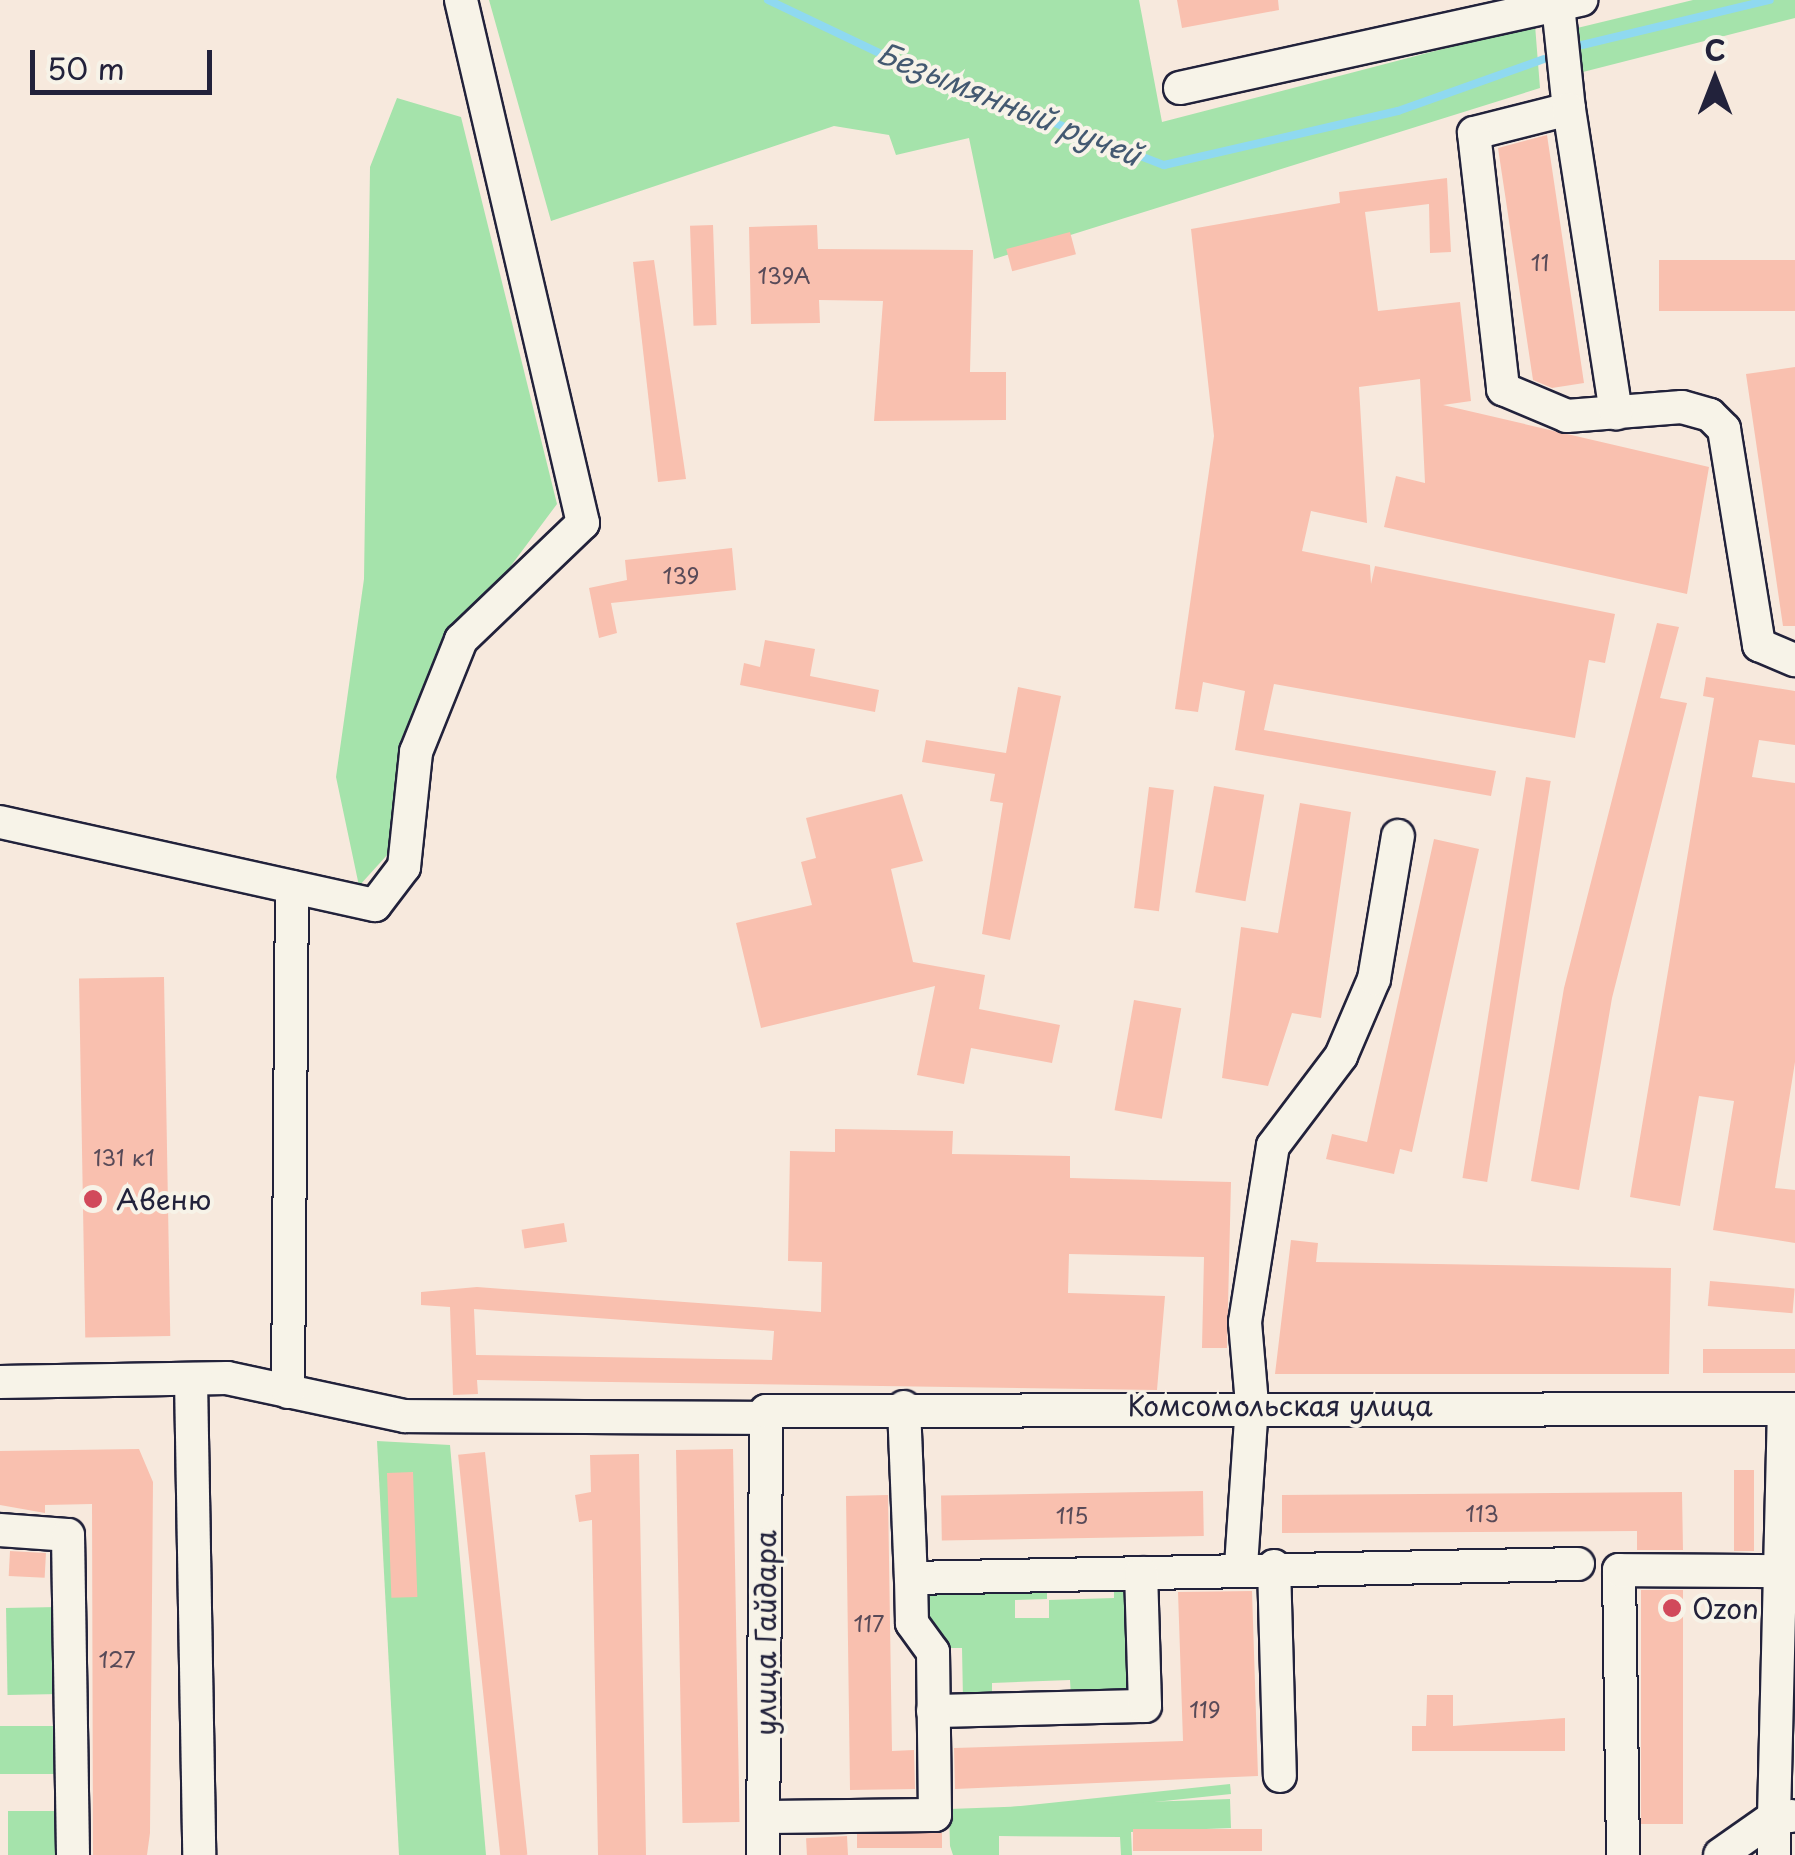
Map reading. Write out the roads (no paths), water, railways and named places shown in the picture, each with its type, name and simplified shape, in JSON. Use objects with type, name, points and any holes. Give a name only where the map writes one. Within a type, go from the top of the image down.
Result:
[{"type":"street","points":[[0,822],[375,905],[404,867],[416,752],[460,640],[583,522],[461,0]]},
{"type":"street","points":[[1180,88],[1570,2],[1569,108],[1616,412]]},
{"type":"street","points":[[1569,108],[1474,133],[1503,389],[1567,416],[1682,407],[1724,430],[1759,645],[1795,660]]},
{"type":"street","points":[[1280,1776],[1258,1566],[1246,1322],[1273,1146],[1341,1056],[1374,979],[1398,836]]},
{"type":"street","points":[[288,1392],[292,887]]},
{"type":"street","points":[[192,1379],[199,1855]]},
{"type":"street","name":"Комсомольская улица","points":[[0,1382],[192,1379],[288,1392],[405,1416],[766,1415],[904,1407],[1252,1404],[1790,1409]]},
{"type":"street","points":[[764,1817],[935,1815],[933,1652],[912,1623],[904,1407]]},
{"type":"street","points":[[1774,1855],[1784,1816],[1776,1571],[1790,1409]]},
{"type":"street","name":"улица Гайдара","points":[[763,1855],[766,1415]]},
{"type":"street","points":[[0,1530],[68,1534],[73,1855]]},
{"type":"street","points":[[911,1578],[1258,1566],[1578,1564]]},
{"type":"street","points":[[1623,1855],[1619,1570],[1776,1571]]},
{"type":"street","points":[[933,1712],[1145,1706],[1142,1573]]},
{"type":"street","points":[[1720,1855],[1784,1816]]},
{"type":"waterway","name":"Безымянный ручей","points":[[768,0],[902,64],[1164,165],[1398,111],[1544,59]]},
{"type":"waterway","points":[[1582,45],[1770,0]]},
{"type":"place","name":"Авеню","points":[[93,1199]]},
{"type":"place","name":"Ozon","points":[[1672,1608]]}]
